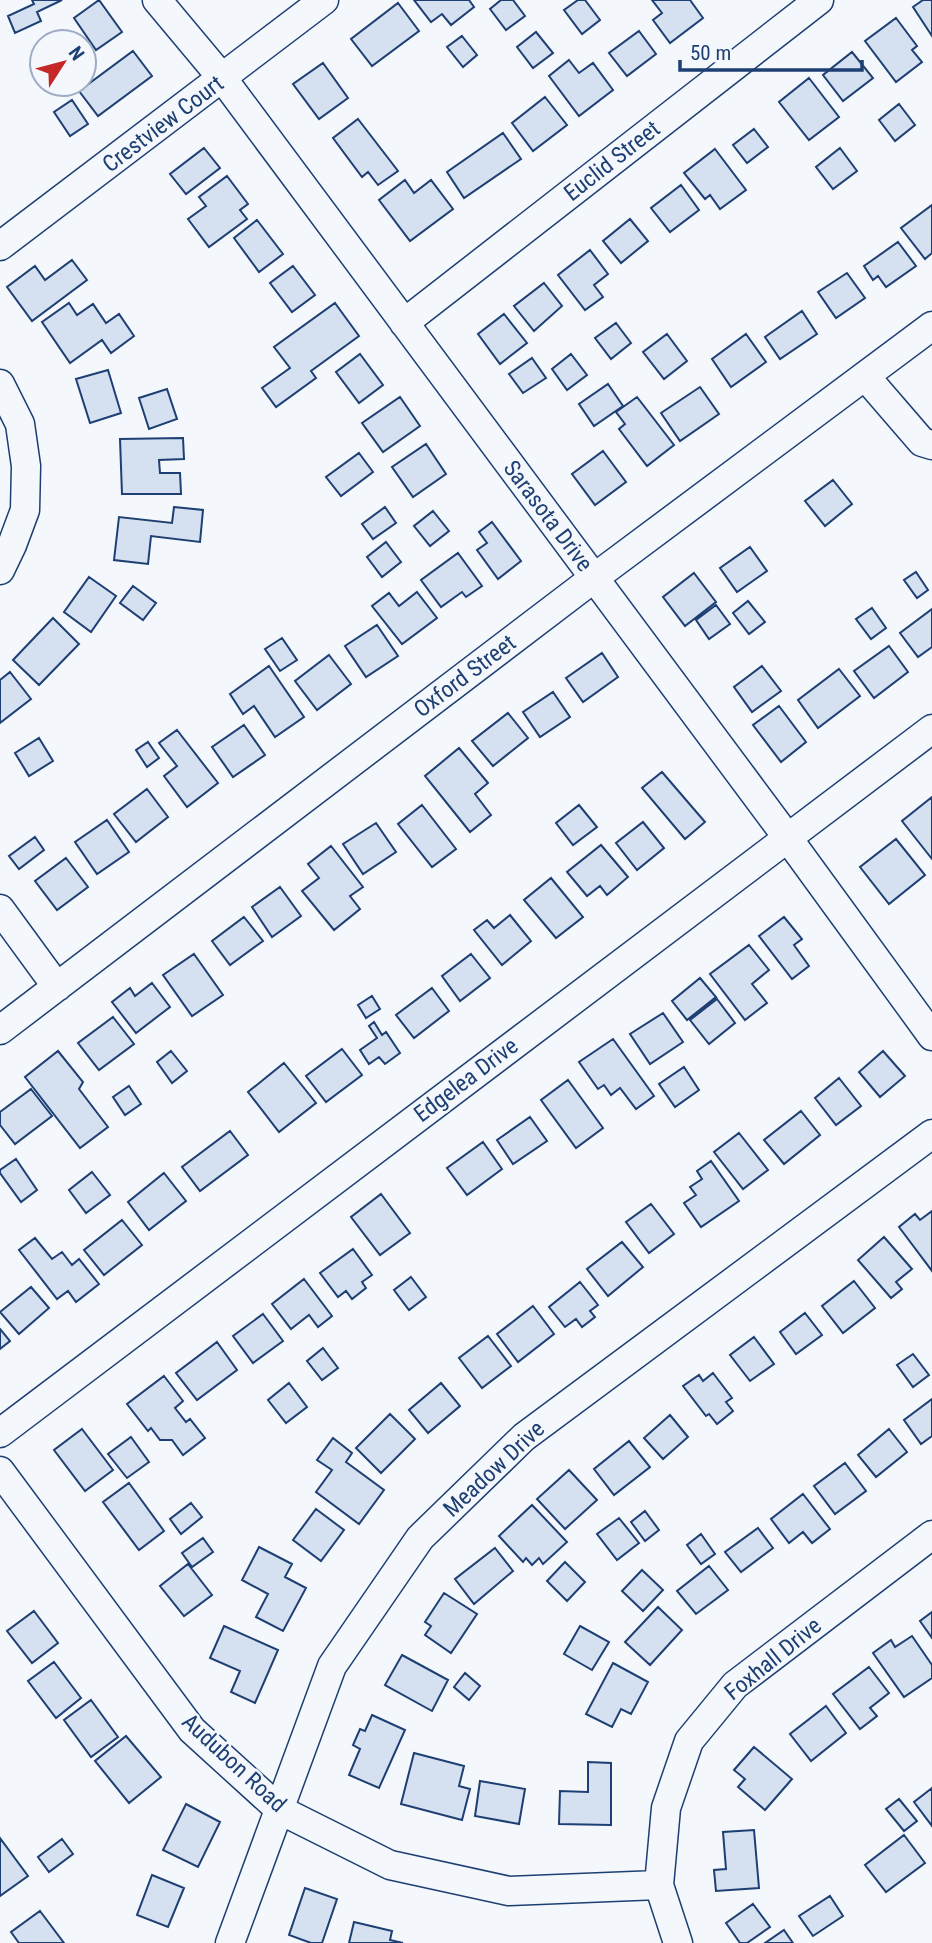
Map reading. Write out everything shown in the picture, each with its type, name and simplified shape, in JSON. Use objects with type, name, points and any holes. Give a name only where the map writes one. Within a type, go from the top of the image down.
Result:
[{"type":"street","name":"Sarasota Drive","points":[[157,0],[223,79],[932,1036]]},
{"type":"street","name":"Crestview Court","points":[[0,246],[324,0]]},
{"type":"street","name":"Euclid Street","points":[[404,323],[819,0]]},
{"type":"street","name":"Oxford Street","points":[[0,1030],[594,578],[932,326]]},
{"type":"street","points":[[865,376],[922,442],[932,445]]},
{"type":"street","points":[[0,384],[20,424],[26,466],[25,510],[0,570]]},
{"type":"street","name":"Edgelea Drive","points":[[0,1433],[932,729]]},
{"type":"street","points":[[0,909],[57,987]]},
{"type":"street","name":"Meadow Drive","points":[[230,1943],[332,1666],[420,1538],[524,1437],[932,1134]]},
{"type":"street","name":"Audubon Road","points":[[0,1471],[192,1730],[280,1810],[390,1865],[509,1891],[659,1885]]},
{"type":"street","name":"Foxhall Drive","points":[[678,1943],[659,1885],[666,1808],[689,1741],[735,1685],[932,1535]]},
{"type":"building","points":[[32,0],[62,0],[37,12],[41,21],[15,33],[8,16],[34,4]]},
{"type":"building","points":[[99,0],[122,32],[98,49],[98,28],[81,28],[74,18]]},
{"type":"building","points":[[414,0],[469,0],[474,7],[451,25],[442,14],[431,22]]},
{"type":"building","points":[[501,0],[513,0],[525,16],[506,30],[490,9]]},
{"type":"building","points":[[578,0],[585,0],[600,20],[582,34],[564,10]]},
{"type":"building","points":[[652,0],[690,0],[703,18],[670,43],[653,20],[662,13]]},
{"type":"building","points":[[923,0],[932,0],[932,36],[913,7]]},
{"type":"building","points":[[398,3],[419,31],[372,66],[351,39]]},
{"type":"building","points":[[896,18],[917,46],[912,50],[922,62],[896,82],[865,41]]},
{"type":"building","points":[[639,31],[656,54],[627,76],[609,53]]},
{"type":"building","points":[[536,32],[553,53],[533,68],[517,47]]},
{"type":"building","points":[[462,36],[477,55],[463,67],[447,47]]},
{"type":"building","points":[[133,51],[152,76],[98,116],[84,98],[98,98],[98,77]]},
{"type":"building","points":[[852,52],[873,78],[843,101],[823,75]]},
{"type":"building","points":[[569,60],[579,73],[593,63],[613,90],[579,116],[549,76]]},
{"type":"building","points":[[323,63],[348,98],[319,119],[293,84]]},
{"type":"building","points":[[809,78],[839,117],[809,140],[779,102]]},
{"type":"building","points":[[545,97],[567,125],[533,151],[512,123]]},
{"type":"building","points":[[72,100],[88,124],[70,136],[54,112]]},
{"type":"building","points":[[899,104],[915,125],[895,141],[879,120]]},
{"type":"building","points":[[358,119],[398,171],[378,185],[368,172],[362,177],[333,138]]},
{"type":"building","points":[[754,129],[768,147],[747,163],[733,145]]},
{"type":"building","points":[[503,133],[521,159],[464,198],[447,172]]},
{"type":"building","points":[[204,148],[220,168],[186,194],[170,174]]},
{"type":"building","points":[[840,148],[857,171],[833,189],[816,167]]},
{"type":"building","points":[[715,149],[746,190],[720,209],[710,195],[705,199],[684,173]]},
{"type":"building","points":[[227,176],[248,204],[240,210],[247,219],[209,247],[188,219],[206,206],[199,197]]},
{"type":"building","points":[[405,180],[414,193],[431,180],[453,209],[410,241],[379,200]]},
{"type":"building","points":[[681,185],[699,210],[670,232],[651,208]]},
{"type":"building","points":[[932,205],[932,253],[925,259],[901,228]]},
{"type":"building","points":[[630,219],[648,241],[621,263],[603,241]]},
{"type":"building","points":[[257,220],[283,254],[259,272],[234,238]]},
{"type":"building","points":[[898,242],[916,266],[886,287],[878,276],[873,280],[864,266]]},
{"type":"building","points":[[590,250],[608,274],[594,285],[603,297],[585,310],[558,275]]},
{"type":"building","points":[[72,260],[87,280],[32,321],[7,287],[35,266],[45,280]]},
{"type":"building","points":[[293,266],[315,295],[292,312],[270,283]]},
{"type":"building","points":[[847,273],[865,298],[836,318],[818,292]]},
{"type":"building","points":[[544,283],[562,306],[534,331],[514,306]]},
{"type":"building","points":[[69,303],[77,315],[93,304],[106,323],[119,314],[134,336],[111,353],[102,340],[70,363],[42,322]]},
{"type":"building","points":[[335,303],[359,336],[311,371],[316,378],[276,407],[262,388],[290,368],[274,347]]},
{"type":"building","points":[[802,311],[817,334],[780,359],[765,337]]},
{"type":"building","points":[[504,314],[527,343],[500,364],[478,334]]},
{"type":"building","points":[[616,323],[631,343],[611,359],[595,338]]},
{"type":"building","points":[[667,334],[687,361],[664,379],[643,352]]},
{"type":"building","points":[[746,334],[766,362],[731,387],[712,359]]},
{"type":"building","points":[[360,354],[383,385],[359,403],[336,372]]},
{"type":"building","points":[[571,354],[587,375],[567,390],[552,369]]},
{"type":"building","points":[[532,358],[546,378],[523,393],[509,374]]},
{"type":"building","points":[[108,370],[121,413],[90,423],[76,379]]},
{"type":"building","points":[[608,384],[623,406],[594,426],[579,404]]},
{"type":"building","points":[[700,387],[719,414],[680,441],[661,413]]},
{"type":"building","points":[[167,389],[177,419],[149,429],[139,398]]},
{"type":"building","points":[[400,397],[420,426],[383,452],[362,423]]},
{"type":"building","points":[[637,397],[674,445],[647,466],[619,429],[625,424],[616,412]]},
{"type":"building","points":[[183,438],[184,459],[159,460],[160,473],[180,473],[181,494],[122,494],[120,439]]},
{"type":"building","points":[[426,444],[446,474],[413,497],[392,467]]},
{"type":"building","points":[[603,451],[626,482],[595,505],[572,474]]},
{"type":"building","points":[[359,453],[373,472],[341,496],[326,477]]},
{"type":"building","points":[[833,480],[852,504],[825,526],[805,501]]},
{"type":"building","points":[[174,507],[203,510],[200,542],[151,536],[148,564],[114,560],[119,517],[172,523]]},
{"type":"building","points":[[385,507],[396,523],[373,539],[362,524]]},
{"type":"building","points":[[433,511],[449,531],[430,546],[414,526]]},
{"type":"building","points":[[492,522],[521,561],[498,579],[477,550],[487,543],[479,532]]},
{"type":"building","points":[[386,542],[401,562],[382,577],[367,557]]},
{"type":"building","points":[[750,547],[767,571],[737,592],[720,568]]},
{"type":"building","points":[[458,553],[482,586],[466,597],[462,592],[441,607],[421,580]]},
{"type":"building","points":[[916,572],[928,590],[917,598],[904,580]]},
{"type":"building","points":[[694,573],[716,602],[685,626],[663,597]]},
{"type":"building","points":[[89,577],[116,596],[91,632],[64,612]]},
{"type":"building","points":[[133,586],[156,603],[143,620],[120,603]]},
{"type":"building","points":[[417,592],[437,618],[402,644],[372,606],[389,593],[399,606]]},
{"type":"building","points":[[748,601],[765,622],[749,634],[733,613]]},
{"type":"building","points":[[716,605],[730,624],[709,639],[696,620]]},
{"type":"building","points":[[872,608],[886,628],[871,639],[856,619]]},
{"type":"building","points":[[932,609],[932,647],[918,657],[900,633]]},
{"type":"building","points":[[53,618],[79,644],[39,685],[13,660]]},
{"type":"building","points":[[377,625],[398,656],[366,677],[345,646]]},
{"type":"building","points":[[282,638],[297,660],[280,671],[265,649]]},
{"type":"building","points":[[889,646],[908,672],[874,698],[854,671]]},
{"type":"building","points":[[602,653],[618,677],[583,702],[566,678]]},
{"type":"building","points":[[329,655],[351,684],[317,710],[295,681]]},
{"type":"building","points":[[269,666],[304,717],[275,737],[254,706],[243,714],[230,694]]},
{"type":"building","points":[[762,666],[781,691],[752,712],[734,687]]},
{"type":"building","points":[[839,669],[860,696],[818,728],[798,700]]},
{"type":"building","points":[[10,672],[31,699],[0,723],[0,680]]},
{"type":"building","points":[[553,692],[570,717],[540,737],[523,712]]},
{"type":"building","points":[[779,706],[806,742],[781,762],[753,725]]},
{"type":"building","points":[[508,713],[528,738],[493,766],[472,741]]},
{"type":"building","points":[[244,725],[265,755],[233,777],[212,747]]},
{"type":"building","points":[[177,730],[218,783],[187,807],[164,776],[177,766],[159,743]]},
{"type":"building","points":[[39,738],[53,761],[29,776],[15,753]]},
{"type":"building","points":[[148,742],[159,758],[147,767],[136,750]]},
{"type":"building","points":[[459,748],[488,783],[475,794],[491,815],[470,832],[425,776]]},
{"type":"building","points":[[662,772],[705,822],[685,839],[642,788]]},
{"type":"building","points":[[147,789],[168,817],[136,842],[114,814]]},
{"type":"building","points":[[932,797],[932,859],[902,821]]},
{"type":"building","points":[[422,805],[456,849],[432,867],[398,824]]},
{"type":"building","points":[[579,805],[597,827],[573,845],[556,823]]},
{"type":"building","points":[[107,820],[129,852],[97,874],[75,842]]},
{"type":"building","points":[[643,822],[664,848],[637,870],[616,843]]},
{"type":"building","points":[[376,823],[396,852],[363,874],[343,844]]},
{"type":"building","points":[[35,837],[44,850],[19,869],[9,856]]},
{"type":"building","points":[[896,839],[925,875],[889,904],[860,867]]},
{"type":"building","points":[[601,845],[628,877],[607,895],[600,886],[587,896],[567,872]]},
{"type":"building","points":[[331,846],[363,887],[350,896],[360,909],[334,930],[302,891],[319,878],[308,864]]},
{"type":"building","points":[[66,858],[88,887],[57,910],[35,881]]},
{"type":"building","points":[[551,878],[583,917],[556,938],[524,900]]},
{"type":"building","points":[[280,887],[301,916],[272,937],[252,907]]},
{"type":"building","points":[[510,915],[531,941],[502,965],[474,930],[487,920],[494,928]]},
{"type":"building","points":[[244,917],[263,941],[230,965],[212,941]]},
{"type":"building","points":[[784,917],[802,939],[794,945],[809,966],[792,979],[759,936]]},
{"type":"building","points":[[749,945],[769,970],[752,984],[767,1003],[745,1020],[710,974]]},
{"type":"building","points":[[194,954],[223,995],[192,1016],[163,975]]},
{"type":"building","points":[[471,954],[490,978],[460,1001],[442,976]]},
{"type":"building","points":[[700,978],[716,997],[687,1020],[672,1001]]},
{"type":"building","points":[[152,983],[170,1007],[136,1033],[112,1002],[130,988],[135,996]]},
{"type":"building","points":[[432,988],[449,1011],[414,1038],[396,1015]]},
{"type":"building","points":[[372,996],[380,1009],[366,1018],[358,1005]]},
{"type":"building","points":[[717,999],[735,1023],[709,1044],[690,1020]]},
{"type":"building","points":[[663,1013],[683,1042],[650,1064],[630,1034]]},
{"type":"building","points":[[113,1017],[134,1044],[99,1070],[78,1043]]},
{"type":"building","points":[[374,1022],[382,1035],[386,1032],[400,1053],[385,1064],[379,1057],[369,1064],[360,1050],[377,1038],[369,1026]]},
{"type":"building","points":[[613,1039],[654,1096],[636,1109],[620,1088],[611,1095],[604,1085],[598,1089],[579,1062]]},
{"type":"building","points":[[342,1049],[362,1075],[326,1102],[306,1076]]},
{"type":"building","points":[[58,1051],[83,1082],[79,1089],[108,1127],[80,1148],[25,1077]]},
{"type":"building","points":[[171,1051],[187,1071],[172,1083],[157,1062]]},
{"type":"building","points":[[883,1051],[905,1076],[880,1097],[859,1072]]},
{"type":"building","points":[[284,1063],[316,1103],[279,1132],[248,1092]]},
{"type":"building","points":[[684,1067],[699,1090],[675,1107],[659,1084]]},
{"type":"building","points":[[839,1078],[861,1106],[836,1125],[815,1098]]},
{"type":"building","points":[[568,1080],[603,1128],[576,1148],[541,1100]]},
{"type":"building","points":[[129,1086],[141,1104],[125,1115],[113,1097]]},
{"type":"building","points":[[31,1089],[52,1116],[15,1144],[0,1125],[0,1112]]},
{"type":"building","points":[[801,1111],[820,1135],[784,1164],[764,1140]]},
{"type":"building","points":[[530,1117],[547,1141],[513,1164],[497,1140]]},
{"type":"building","points":[[230,1131],[248,1155],[200,1191],[182,1167]]},
{"type":"building","points":[[739,1133],[768,1170],[743,1189],[714,1152]]},
{"type":"building","points":[[483,1142],[502,1169],[467,1195],[447,1168]]},
{"type":"building","points":[[16,1159],[37,1190],[21,1202],[0,1173],[0,1170]]},
{"type":"building","points":[[711,1161],[739,1201],[701,1227],[684,1203],[696,1195],[690,1187],[702,1179],[697,1171]]},
{"type":"building","points":[[92,1172],[110,1195],[86,1213],[69,1190]]},
{"type":"building","points":[[164,1173],[186,1201],[149,1230],[128,1202]]},
{"type":"building","points":[[381,1194],[410,1233],[380,1255],[351,1217]]},
{"type":"building","points":[[651,1204],[674,1234],[649,1253],[626,1222]]},
{"type":"building","points":[[932,1211],[932,1271],[899,1227],[915,1214],[920,1220]]},
{"type":"building","points":[[122,1220],[142,1245],[104,1275],[84,1250]]},
{"type":"building","points":[[884,1237],[912,1269],[896,1282],[902,1289],[891,1298],[858,1260]]},
{"type":"building","points":[[35,1238],[52,1259],[62,1252],[72,1265],[79,1259],[99,1284],[76,1302],[68,1291],[57,1299],[19,1250]]},
{"type":"building","points":[[622,1242],[643,1267],[608,1296],[587,1269]]},
{"type":"building","points":[[353,1249],[372,1275],[362,1282],[366,1288],[352,1299],[346,1291],[338,1297],[320,1273]]},
{"type":"building","points":[[411,1277],[426,1297],[409,1310],[394,1290]]},
{"type":"building","points":[[304,1279],[332,1316],[318,1327],[309,1315],[291,1329],[272,1304]]},
{"type":"building","points":[[854,1281],[875,1308],[843,1333],[822,1306]]},
{"type":"building","points":[[580,1282],[598,1305],[590,1311],[595,1317],[582,1327],[576,1319],[565,1327],[549,1307]]},
{"type":"building","points":[[31,1287],[49,1308],[19,1334],[0,1312]]},
{"type":"building","points":[[533,1306],[554,1334],[518,1362],[497,1334]]},
{"type":"building","points":[[805,1313],[822,1335],[796,1354],[780,1332]]},
{"type":"building","points":[[263,1314],[283,1341],[253,1363],[233,1336]]},
{"type":"building","points":[[0,1329],[10,1341],[0,1349]]},
{"type":"building","points":[[488,1336],[511,1366],[482,1388],[459,1358]]},
{"type":"building","points":[[754,1337],[774,1364],[750,1381],[730,1355]]},
{"type":"building","points":[[217,1342],[237,1370],[197,1400],[176,1373]]},
{"type":"building","points":[[323,1348],[338,1368],[322,1380],[307,1361]]},
{"type":"building","points":[[913,1354],[929,1375],[913,1387],[897,1365]]},
{"type":"building","points":[[713,1373],[732,1398],[726,1402],[733,1411],[717,1424],[709,1414],[706,1416],[683,1386],[699,1375],[703,1381]]},
{"type":"building","points":[[164,1376],[183,1401],[175,1408],[186,1422],[190,1419],[205,1438],[183,1455],[172,1440],[160,1440],[151,1428],[148,1431],[127,1404]]},
{"type":"building","points":[[289,1383],[307,1407],[286,1423],[268,1400]]},
{"type":"building","points":[[441,1383],[460,1406],[428,1433],[409,1410]]},
{"type":"building","points":[[932,1399],[932,1436],[921,1444],[904,1420]]},
{"type":"building","points":[[390,1414],[415,1439],[381,1473],[356,1448]]},
{"type":"building","points":[[670,1415],[688,1437],[663,1459],[644,1438]]},
{"type":"building","points":[[82,1429],[113,1470],[85,1491],[54,1450]]},
{"type":"building","points":[[889,1429],[907,1452],[876,1477],[858,1455]]},
{"type":"building","points":[[131,1437],[149,1462],[127,1478],[108,1454]]},
{"type":"building","points":[[333,1438],[352,1453],[346,1462],[384,1490],[359,1524],[316,1492],[332,1470],[317,1460]]},
{"type":"building","points":[[629,1441],[650,1467],[614,1495],[594,1469]]},
{"type":"building","points":[[845,1463],[866,1491],[835,1514],[814,1486]]},
{"type":"building","points":[[569,1470],[597,1500],[565,1529],[537,1499]]},
{"type":"building","points":[[129,1483],[164,1531],[139,1550],[103,1502]]},
{"type":"building","points":[[803,1494],[830,1529],[812,1543],[803,1532],[789,1543],[771,1519]]},
{"type":"building","points":[[191,1503],[202,1517],[181,1534],[170,1519]]},
{"type":"building","points":[[532,1505],[567,1542],[543,1564],[539,1558],[532,1565],[526,1558],[523,1562],[499,1536]]},
{"type":"building","points":[[316,1509],[344,1530],[321,1561],[293,1540]]},
{"type":"building","points":[[645,1511],[659,1530],[645,1541],[631,1522]]},
{"type":"building","points":[[619,1518],[639,1543],[617,1560],[597,1534]]},
{"type":"building","points":[[758,1528],[773,1548],[741,1572],[725,1552]]},
{"type":"building","points":[[701,1534],[715,1554],[701,1564],[687,1545]]},
{"type":"building","points":[[203,1538],[213,1552],[192,1567],[182,1553]]},
{"type":"building","points":[[259,1547],[292,1564],[285,1577],[306,1588],[283,1631],[256,1617],[268,1594],[242,1580]]},
{"type":"building","points":[[495,1548],[513,1571],[474,1604],[455,1579]]},
{"type":"building","points":[[565,1562],[585,1582],[567,1601],[547,1581]]},
{"type":"building","points":[[188,1564],[212,1595],[184,1616],[160,1586]]},
{"type":"building","points":[[709,1566],[728,1590],[696,1614],[677,1591]]},
{"type":"building","points":[[642,1570],[663,1590],[643,1611],[622,1591]]},
{"type":"building","points":[[444,1593],[477,1614],[451,1653],[425,1635],[431,1626],[425,1622]]},
{"type":"building","points":[[658,1607],[682,1630],[650,1665],[625,1642]]},
{"type":"building","points":[[34,1611],[58,1643],[32,1663],[7,1631]]},
{"type":"building","points":[[932,1612],[932,1638],[920,1621]]},
{"type":"building","points":[[224,1626],[278,1650],[255,1703],[231,1692],[240,1671],[210,1658]]},
{"type":"building","points":[[580,1626],[609,1642],[592,1670],[564,1654]]},
{"type":"building","points":[[912,1636],[932,1665],[932,1678],[904,1697],[873,1653],[891,1640],[895,1647]]},
{"type":"building","points":[[402,1655],[448,1680],[432,1711],[385,1685]]},
{"type":"building","points":[[54,1662],[81,1698],[56,1718],[28,1681]]},
{"type":"building","points":[[613,1663],[648,1682],[631,1714],[621,1709],[612,1727],[586,1714]]},
{"type":"building","points":[[869,1667],[889,1693],[870,1708],[877,1716],[860,1729],[833,1694]]},
{"type":"building","points":[[465,1673],[480,1686],[469,1700],[454,1687]]},
{"type":"building","points":[[91,1700],[118,1737],[91,1757],[64,1720]]},
{"type":"building","points":[[826,1706],[846,1733],[811,1761],[790,1734]]},
{"type":"building","points":[[372,1715],[405,1730],[379,1788],[349,1775],[360,1749],[353,1745],[360,1729],[365,1731]]},
{"type":"building","points":[[126,1736],[161,1777],[129,1803],[95,1761]]},
{"type":"building","points":[[754,1747],[792,1779],[765,1810],[738,1787],[745,1779],[734,1770]]},
{"type":"building","points":[[414,1753],[464,1766],[459,1786],[470,1789],[462,1820],[401,1804]]},
{"type":"building","points":[[588,1762],[611,1763],[611,1825],[559,1824],[560,1791],[588,1792]]},
{"type":"building","points":[[480,1781],[525,1789],[519,1824],[475,1816]]},
{"type":"building","points":[[932,1788],[932,1826],[914,1802]]},
{"type":"building","points":[[899,1799],[917,1821],[904,1831],[886,1809]]},
{"type":"building","points":[[186,1804],[220,1822],[198,1867],[163,1850]]},
{"type":"building","points":[[754,1830],[759,1888],[716,1891],[714,1870],[726,1869],[723,1832]]},
{"type":"building","points":[[904,1835],[925,1863],[886,1892],[865,1865]]},
{"type":"building","points":[[0,1838],[28,1876],[0,1896]]},
{"type":"building","points":[[62,1839],[73,1854],[49,1872],[38,1857]]},
{"type":"building","points":[[152,1875],[184,1888],[168,1927],[137,1915]]},
{"type":"building","points":[[305,1888],[337,1899],[322,1943],[311,1943],[289,1935]]},
{"type":"building","points":[[830,1896],[843,1916],[813,1936],[799,1916]]},
{"type":"building","points":[[753,1904],[770,1927],[747,1943],[740,1943],[726,1923]]},
{"type":"building","points":[[40,1911],[64,1943],[19,1943],[11,1932]]},
{"type":"building","points":[[354,1922],[392,1931],[390,1940],[403,1943],[349,1943]]},
{"type":"building","points":[[784,1930],[793,1943],[765,1943]]}]
